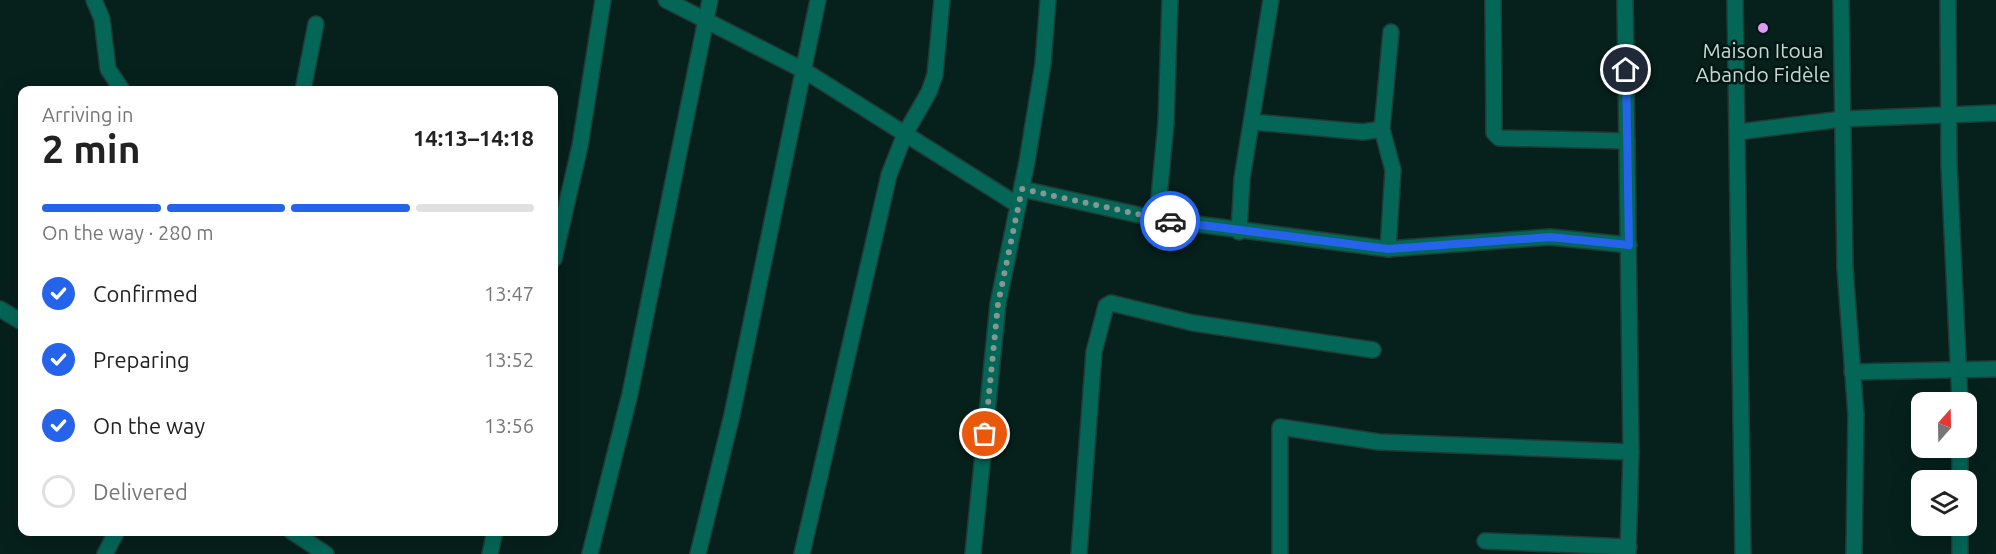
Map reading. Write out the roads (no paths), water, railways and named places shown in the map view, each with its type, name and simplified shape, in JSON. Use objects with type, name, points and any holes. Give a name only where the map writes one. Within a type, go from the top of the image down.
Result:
[{"type":"street","points":[[94,0],[102,19],[108,69],[119,86]]},
{"type":"street","points":[[558,242],[580,146],[603,0]]},
{"type":"street","points":[[666,0],[805,71],[1018,205]]},
{"type":"street","points":[[590,554],[630,394],[710,0]]},
{"type":"street","points":[[698,554],[732,415],[818,0]]},
{"type":"street","points":[[802,554],[873,236],[889,175],[905,134],[929,92],[935,75],[942,0]]},
{"type":"street","points":[[973,554],[998,304],[1022,189],[1042,64],[1048,0]]},
{"type":"street","points":[[1157,219],[1166,123],[1170,0]]},
{"type":"street","points":[[1239,232],[1242,179],[1271,0]]},
{"type":"street","points":[[1493,0],[1494,133],[1499,138],[1627,141]]},
{"type":"street","points":[[1485,541],[1628,550],[1631,452],[1625,0]]},
{"type":"street","points":[[1735,0],[1743,554]]},
{"type":"street","points":[[1840,0],[1845,268],[1856,416],[1854,554]]},
{"type":"street","points":[[1948,0],[1950,114],[1948,165],[1960,392]]},
{"type":"street","points":[[304,86],[316,24]]},
{"type":"street","points":[[1388,249],[1393,170],[1382,129],[1392,32]]},
{"type":"street","points":[[1738,132],[1843,119],[1996,113]]},
{"type":"street","points":[[1253,122],[1363,132],[1382,129]]},
{"type":"street","points":[[1022,189],[1157,219],[1239,232],[1388,249],[1550,237],[1629,245]]},
{"type":"street","points":[[1079,554],[1095,352],[1106,306],[1111,303],[1193,323],[1373,350]]},
{"type":"street","points":[[0,309],[18,320]]},
{"type":"street","points":[[1852,372],[1996,369]]},
{"type":"street","points":[[1280,554],[1280,427],[1379,442],[1631,452]]},
{"type":"street","points":[[105,554],[114,536]]},
{"type":"street","points":[[299,536],[326,554]]},
{"type":"street","points":[[490,554],[494,536]]},
{"type":"street","points":[[1960,536],[1960,554]]},
{"type":"place","name":"Maison Itoua Abando Fidèle","points":[[1763,28]]}]
